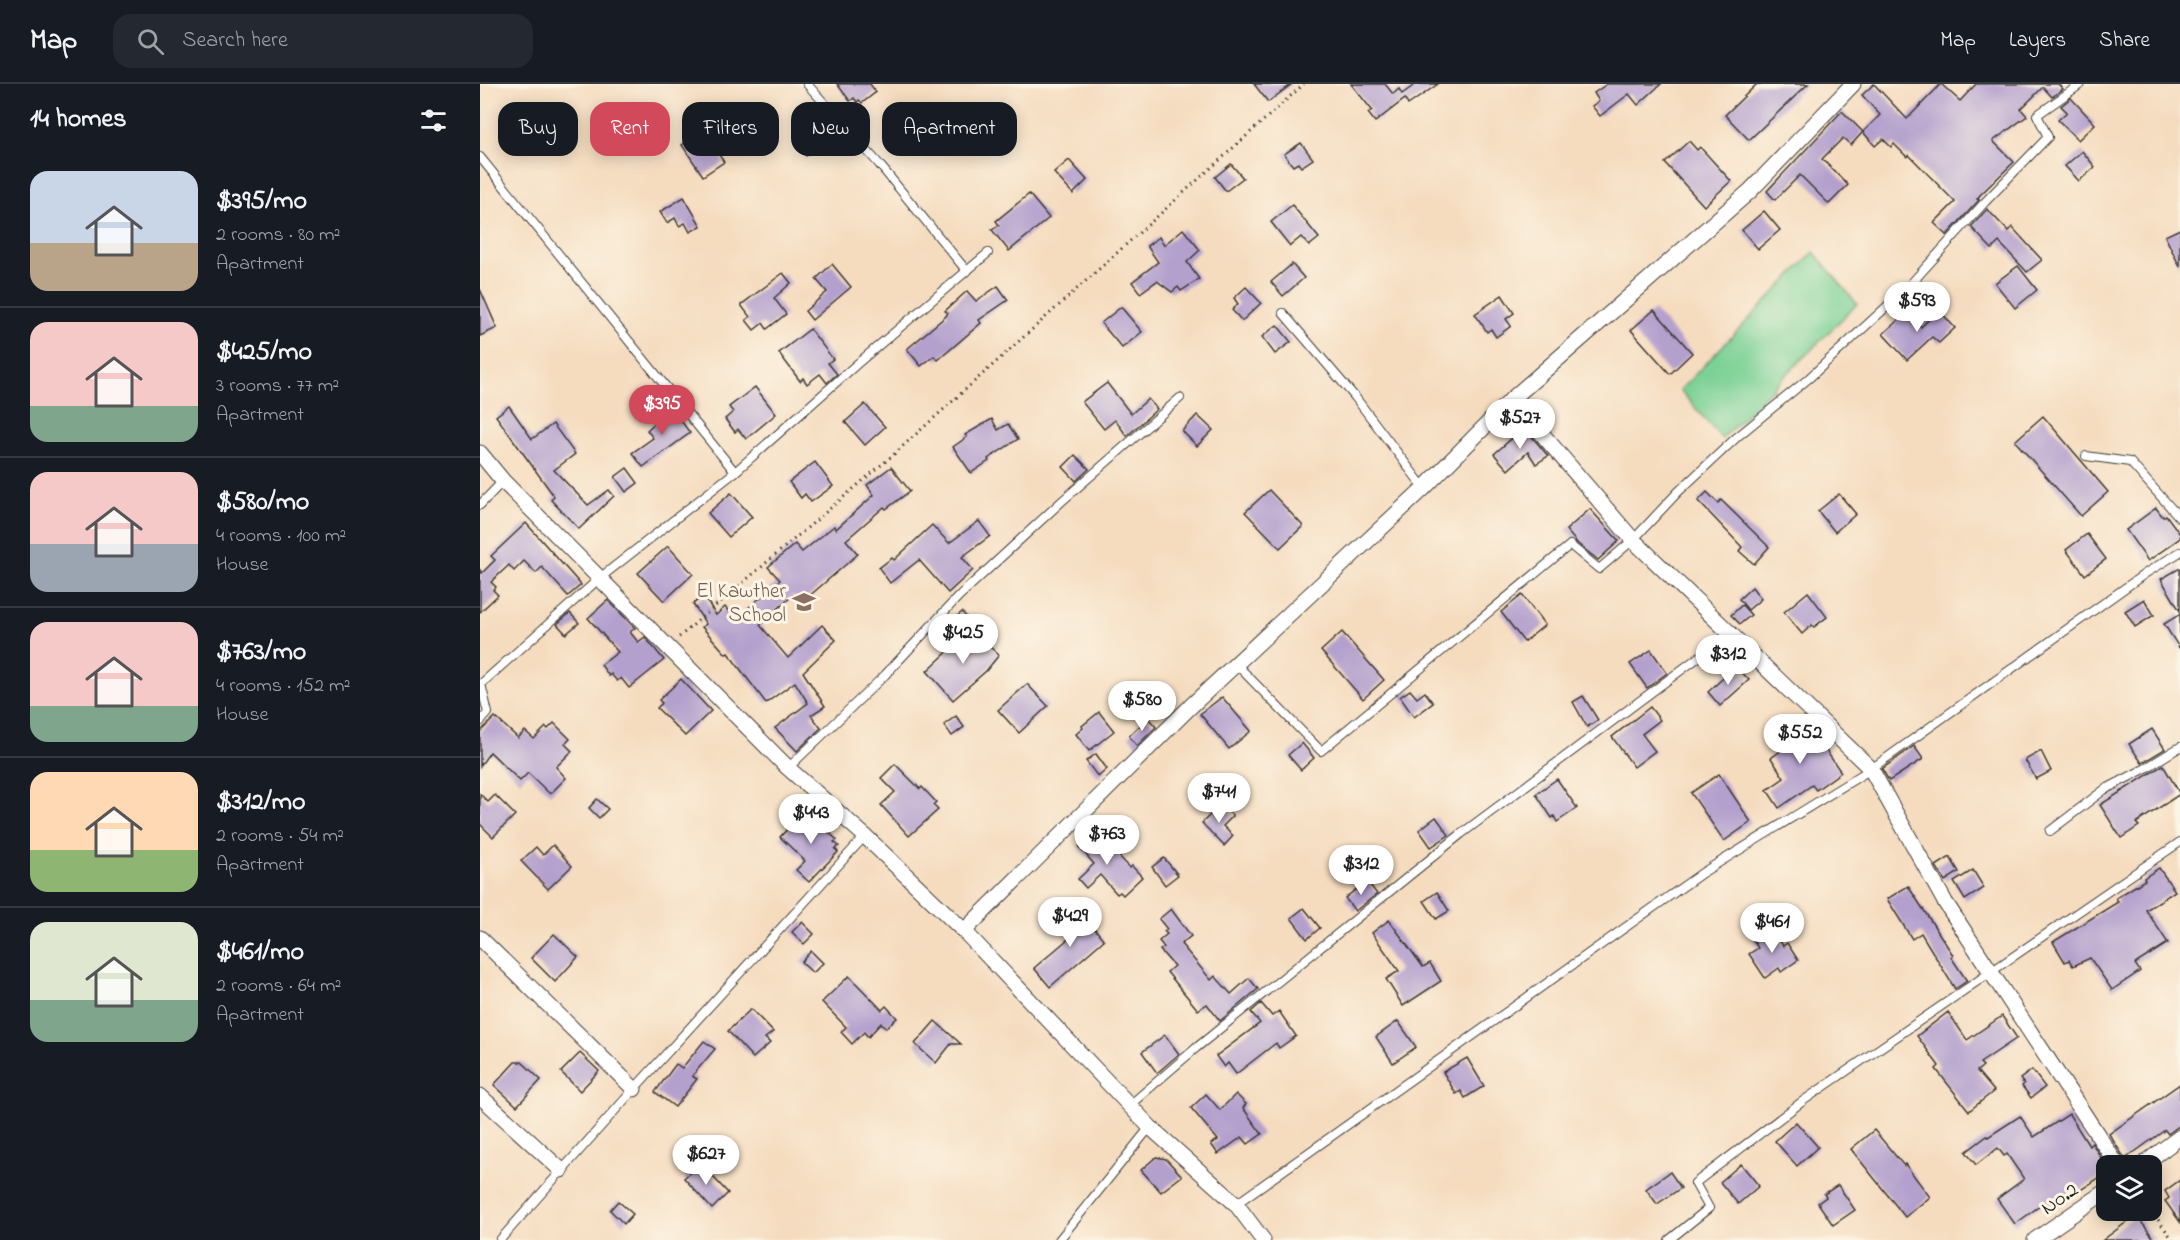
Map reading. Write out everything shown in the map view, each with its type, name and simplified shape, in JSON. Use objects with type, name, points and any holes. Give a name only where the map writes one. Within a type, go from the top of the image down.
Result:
[{"type":"street","points":[[964,931],[1191,706],[1424,488],[1512,399],[1750,191],[1853,84]]},
{"type":"street","points":[[1512,399],[1633,540],[1871,769],[1945,902],[2111,1155]]},
{"type":"street","points":[[480,453],[503,481],[601,577],[788,768],[865,836],[964,931],[1131,1104],[1150,1127],[1236,1204],[1263,1240]]},
{"type":"street","points":[[480,938],[634,1089]]},
{"type":"street","points":[[480,1096],[561,1170]]},
{"type":"street","points":[[2156,1155],[2180,1137]]},
{"type":"street","name":"No.2","points":[[2035,1240],[2096,1198]]},
{"type":"lane","points":[[807,84],[879,164],[966,270]]},
{"type":"lane","points":[[1237,664],[1321,751],[1570,545],[1599,569],[1633,540],[1678,492],[1737,437],[1808,379],[1907,288],[1984,202],[2048,136],[2037,115],[2081,84]]},
{"type":"lane","points":[[480,157],[735,472]]},
{"type":"lane","points":[[480,722],[488,713],[481,684],[601,577],[735,472],[988,253]]},
{"type":"lane","points":[[1283,313],[1355,398],[1424,488]]},
{"type":"lane","points":[[788,768],[885,675],[959,596],[1062,501],[1180,398]]},
{"type":"lane","points":[[2086,456],[2130,462],[2180,518]]},
{"type":"lane","points":[[480,505],[503,481]]},
{"type":"lane","points":[[1236,1204],[1702,873],[1871,769],[2146,573],[2180,552]]},
{"type":"lane","points":[[1131,1104],[1196,1048],[1461,834],[1731,633]]},
{"type":"lane","points":[[2050,831],[2104,790],[2180,747]]},
{"type":"lane","points":[[500,1240],[865,836]]},
{"type":"lane","points":[[1669,1240],[1709,1208],[1695,1183],[1803,1101],[2180,842]]},
{"type":"lane","points":[[1059,1240],[1150,1127]]},
{"type":"path","points":[[668,646],[893,454],[1304,84]]},
{"type":"path","points":[[2159,1221],[2173,1240]]},
{"type":"green space","points":[[1814,252],[1857,304],[1722,439],[1680,390]]},
{"type":"building","points":[[837,84],[870,84],[876,92],[863,102],[859,100],[857,102],[854,98],[850,101]]},
{"type":"building","points":[[1254,84],[1292,84],[1268,102]]},
{"type":"building","points":[[1351,84],[1385,84],[1393,94],[1399,89],[1402,94],[1416,84],[1438,84],[1408,105],[1405,99],[1375,122],[1368,113],[1372,110]]},
{"type":"building","points":[[1607,84],[1661,84],[1638,105],[1629,94],[1600,116],[1592,106],[1599,101],[1594,93]]},
{"type":"building","points":[[1757,84],[1808,84],[1749,140],[1725,115]]},
{"type":"building","points":[[1874,84],[1907,119],[1941,84],[1960,101],[1976,84],[2058,84],[2063,89],[2052,97],[2043,87],[2021,109],[2027,116],[1993,141],[2014,162],[1980,195],[1977,199],[1979,200],[1947,235],[1934,223],[1955,202],[1909,155],[1907,157],[1894,144],[1891,147],[1883,139],[1875,146],[1863,132],[1880,115],[1862,95]]},
{"type":"building","points":[[2071,98],[2095,124],[2078,140],[2058,120],[2067,112],[2061,106]]},
{"type":"building","points":[[1842,111],[1863,132],[1851,145],[1843,138],[1822,159],[1848,185],[1829,204],[1800,175],[1775,200],[1767,191]]},
{"type":"building","points":[[1689,141],[1697,150],[1700,147],[1731,181],[1704,206],[1665,163]]},
{"type":"building","points":[[1301,143],[1313,159],[1301,167],[1298,163],[1293,166],[1284,154]]},
{"type":"building","points":[[2082,151],[2095,167],[2079,181],[2065,166]]},
{"type":"building","points":[[689,156],[720,156],[724,162],[703,176]]},
{"type":"building","points":[[1069,160],[1087,180],[1073,194],[1054,173]]},
{"type":"building","points":[[1231,164],[1243,178],[1226,191],[1215,177]]},
{"type":"building","points":[[1029,194],[1049,218],[1009,251],[992,230],[999,225],[996,221]]},
{"type":"building","points":[[684,197],[701,226],[690,232],[685,223],[679,226],[675,218],[667,223],[660,212]]},
{"type":"building","points":[[1292,205],[1319,238],[1309,246],[1301,237],[1290,246],[1271,222]]},
{"type":"building","points":[[1987,209],[2008,231],[2012,227],[2042,260],[2027,272],[1999,242],[1992,249],[1971,227]]},
{"type":"building","points":[[1764,211],[1780,230],[1758,249],[1742,230]]},
{"type":"building","points":[[1183,229],[1200,250],[1187,262],[1199,279],[1181,291],[1178,287],[1172,292],[1157,281],[1140,293],[1132,282],[1158,262],[1147,246],[1159,237],[1164,245]]},
{"type":"building","points":[[2180,229],[2180,267],[2165,236]]},
{"type":"building","points":[[832,264],[851,287],[812,320],[805,311],[827,292],[816,279]]},
{"type":"building","points":[[1292,264],[1304,278],[1283,296],[1271,282]]},
{"type":"building","points":[[2018,266],[2037,290],[2015,308],[1995,283]]},
{"type":"building","points":[[783,273],[791,283],[774,298],[786,314],[767,329],[763,323],[754,330],[746,320],[750,317],[741,305]]},
{"type":"building","points":[[998,286],[1008,300],[979,320],[981,323],[938,360],[934,356],[921,366],[907,349],[946,316],[948,313],[945,311],[967,291],[976,301]]},
{"type":"building","points":[[1246,287],[1261,303],[1242,321],[1232,310],[1238,304],[1234,298]]},
{"type":"building","points":[[480,289],[497,328],[480,336]]},
{"type":"building","points":[[1502,295],[1514,313],[1506,319],[1511,326],[1496,337],[1491,329],[1487,332],[1475,314]]},
{"type":"building","points":[[1121,307],[1142,332],[1122,348],[1101,323]]},
{"type":"building","points":[[1654,310],[1692,353],[1670,374],[1631,330]]},
{"type":"building","points":[[1939,310],[1955,328],[1939,343],[1932,337],[1907,360],[1883,334],[1907,312],[1921,327]]},
{"type":"building","points":[[1277,325],[1291,342],[1275,354],[1262,337]]},
{"type":"building","points":[[810,329],[833,359],[828,363],[837,374],[827,383],[820,374],[807,384],[803,378],[800,381],[779,353]]},
{"type":"building","points":[[1107,383],[1131,414],[1148,399],[1157,409],[1127,436],[1115,420],[1104,429],[1082,402]]},
{"type":"building","points":[[755,387],[776,414],[746,439],[738,429],[735,432],[725,419],[733,412],[729,407]]},
{"type":"building","points":[[865,404],[885,427],[865,445],[845,422]]},
{"type":"building","points":[[673,405],[682,416],[679,418],[690,433],[643,467],[632,453],[653,438],[647,430],[657,421],[655,418]]},
{"type":"building","points":[[509,406],[532,439],[553,424],[575,454],[554,470],[588,505],[609,490],[614,496],[579,529],[551,500],[554,496],[496,416]]},
{"type":"building","points":[[1197,415],[1213,430],[1197,446],[1182,431]]},
{"type":"building","points":[[2043,416],[2108,492],[2081,516],[2015,441]]},
{"type":"building","points":[[992,419],[998,430],[1008,424],[1018,439],[971,473],[953,447],[967,437],[965,435]]},
{"type":"building","points":[[1528,432],[1548,456],[1536,464],[1528,452],[1508,470],[1494,454],[1517,434]]},
{"type":"building","points":[[1075,455],[1089,469],[1076,481],[1063,467]]},
{"type":"building","points":[[815,462],[833,486],[811,502],[805,494],[801,498],[789,482]]},
{"type":"building","points":[[891,467],[910,491],[886,509],[884,507],[846,540],[858,554],[800,604],[793,595],[760,625],[788,658],[822,625],[836,640],[803,672],[825,706],[811,715],[821,728],[797,751],[775,728],[808,703],[795,682],[766,703],[728,653],[726,654],[702,627],[706,624],[693,604],[704,596],[716,615],[725,607],[736,619],[780,580],[768,567],[795,544],[802,552],[834,526],[836,529],[874,495],[867,485]]},
{"type":"building","points":[[627,468],[638,483],[626,492],[615,477]]},
{"type":"building","points":[[1269,490],[1303,526],[1280,548],[1245,512]]},
{"type":"building","points":[[1707,492],[1718,503],[1721,500],[1769,547],[1754,564],[1739,551],[1742,547],[1698,501]]},
{"type":"building","points":[[731,493],[752,517],[729,537],[708,513]]},
{"type":"building","points":[[1839,494],[1856,514],[1835,532],[1818,511]]},
{"type":"building","points":[[2156,508],[2163,517],[2166,515],[2180,534],[2180,538],[2148,561],[2126,530]]},
{"type":"building","points":[[1590,509],[1619,541],[1598,560],[1578,544],[1566,530]]},
{"type":"building","points":[[979,521],[990,536],[962,557],[973,570],[948,593],[919,560],[890,583],[879,568],[892,558],[894,560],[932,525],[949,543]]},
{"type":"building","points":[[526,523],[581,585],[568,596],[542,567],[536,573],[524,561],[514,571],[509,565],[491,582],[496,587],[493,590],[498,595],[480,612],[480,570],[482,573],[495,560],[491,556]]},
{"type":"building","points":[[2087,534],[2106,559],[2085,575],[2066,550]]},
{"type":"building","points":[[668,546],[693,574],[664,601],[638,573]]},
{"type":"building","points":[[2180,568],[2180,611],[2161,579]]},
{"type":"building","points":[[1752,587],[1761,599],[1748,610],[1739,599]]},
{"type":"building","points":[[1808,592],[1827,617],[1814,627],[1812,625],[1802,634],[1784,612]]},
{"type":"building","points":[[1522,595],[1545,625],[1524,642],[1501,612]]},
{"type":"building","points":[[2144,599],[2154,615],[2135,627],[2125,611]]},
{"type":"building","points":[[608,600],[635,628],[630,632],[638,642],[645,637],[664,660],[629,688],[621,678],[617,681],[611,674],[609,676],[601,665],[618,652],[588,618]]},
{"type":"building","points":[[1742,605],[1751,615],[1740,624],[1731,615]]},
{"type":"building","points":[[962,612],[970,621],[958,631],[950,622]]},
{"type":"building","points":[[570,613],[579,623],[566,634],[557,624]]},
{"type":"building","points":[[2180,614],[2180,649],[2164,624]]},
{"type":"building","points":[[971,630],[999,655],[986,671],[953,700],[927,671]]},
{"type":"building","points":[[1342,632],[1384,680],[1363,699],[1321,651]]},
{"type":"building","points":[[1651,650],[1667,673],[1647,688],[1630,664]]},
{"type":"building","points":[[1736,666],[1749,680],[1720,706],[1708,692]]},
{"type":"building","points":[[681,679],[711,711],[685,736],[657,708],[662,703],[659,700]]},
{"type":"building","points":[[1027,684],[1048,706],[1019,733],[998,710]]},
{"type":"building","points":[[1410,690],[1417,698],[1425,692],[1433,703],[1414,717],[1400,697]]},
{"type":"building","points":[[1583,696],[1598,720],[1587,727],[1573,702]]},
{"type":"building","points":[[1222,697],[1251,731],[1229,749],[1200,714]]},
{"type":"building","points":[[1650,707],[1660,720],[1642,734],[1655,751],[1634,767],[1612,737]]},
{"type":"building","points":[[1099,712],[1114,731],[1089,751],[1076,734]]},
{"type":"building","points":[[956,716],[964,727],[952,736],[944,725]]},
{"type":"building","points":[[495,717],[518,738],[525,731],[534,739],[546,727],[548,729],[554,723],[570,739],[565,744],[572,751],[556,767],[566,778],[550,794],[528,773],[520,781],[490,752],[480,766],[480,732]]},
{"type":"building","points":[[1148,718],[1156,727],[1137,746],[1129,736]]},
{"type":"building","points":[[1790,721],[1805,742],[1815,735],[1841,772],[1816,790],[1812,785],[1779,808],[1767,790],[1784,778],[1771,758],[1782,750],[1771,735]]},
{"type":"building","points":[[2152,729],[2165,749],[2142,763],[2129,744]]},
{"type":"building","points":[[1302,743],[1314,758],[1301,770],[1288,755]]},
{"type":"building","points":[[1914,746],[1923,759],[1889,781],[1882,769]]},
{"type":"building","points":[[2041,751],[2051,771],[2036,779],[2025,760]]},
{"type":"building","points":[[1096,754],[1107,769],[1098,777],[1086,761]]},
{"type":"building","points":[[895,764],[920,789],[922,787],[936,802],[933,805],[938,810],[909,836],[881,805],[895,792],[881,778]]},
{"type":"building","points":[[2163,765],[2180,794],[2136,823],[2139,826],[2121,838],[2100,805]]},
{"type":"building","points":[[1719,774],[1751,822],[1724,841],[1691,793]]},
{"type":"building","points":[[1557,779],[1577,808],[1557,822],[1536,794]]},
{"type":"building","points":[[480,794],[488,802],[495,795],[515,815],[493,837],[480,824]]},
{"type":"building","points":[[597,799],[608,809],[599,818],[589,808]]},
{"type":"building","points":[[1221,804],[1233,816],[1223,826],[1233,836],[1224,846],[1202,823]]},
{"type":"building","points":[[805,810],[837,840],[834,842],[839,846],[835,849],[838,852],[809,882],[796,870],[805,861],[780,837]]},
{"type":"building","points":[[1436,817],[1449,835],[1431,847],[1419,830]]},
{"type":"building","points":[[1096,831],[1130,868],[1132,866],[1142,877],[1123,895],[1120,892],[1117,894],[1100,875],[1086,888],[1078,879],[1094,864],[1079,847]]},
{"type":"building","points":[[553,845],[572,866],[548,889],[521,861],[536,847],[543,855]]},
{"type":"building","points":[[1950,857],[1959,872],[1945,881],[1936,866]]},
{"type":"building","points":[[1164,858],[1178,875],[1165,885],[1152,867]]},
{"type":"building","points":[[2159,868],[2175,891],[2146,910],[2168,943],[2135,964],[2140,971],[2112,990],[2090,958],[2073,966],[2069,960],[2065,962],[2053,942],[2118,902],[2116,898],[2145,880],[2144,878]]},
{"type":"building","points":[[1973,870],[1984,888],[1965,900],[1954,882]]},
{"type":"building","points":[[1367,881],[1377,894],[1355,911],[1345,898]]},
{"type":"building","points":[[1908,886],[1953,955],[1951,957],[1967,981],[1955,989],[1921,933],[1912,939],[1887,899]]},
{"type":"building","points":[[1437,892],[1449,911],[1436,919],[1424,901]]},
{"type":"building","points":[[1077,907],[1104,940],[1050,987],[1034,968],[1074,934],[1062,920]]},
{"type":"building","points":[[1304,908],[1320,928],[1307,939],[1291,918]]},
{"type":"building","points":[[1171,909],[1191,936],[1181,944],[1211,980],[1215,976],[1231,994],[1249,978],[1258,989],[1220,1021],[1207,1004],[1198,1010],[1167,972],[1174,966],[1160,950],[1164,947],[1159,941],[1167,934],[1164,931],[1167,929],[1159,919]]},
{"type":"building","points":[[1389,920],[1423,967],[1430,963],[1441,981],[1403,1006],[1386,979],[1399,971],[1372,933]]},
{"type":"building","points":[[802,922],[814,934],[804,944],[792,932]]},
{"type":"building","points":[[1771,928],[1783,946],[1787,943],[1798,960],[1781,972],[1779,968],[1765,978],[1749,954],[1758,948],[1753,940]]},
{"type":"building","points":[[554,934],[578,957],[555,982],[531,958]]},
{"type":"building","points":[[811,951],[823,963],[813,973],[801,962]]},
{"type":"building","points":[[849,976],[882,1010],[886,1006],[897,1018],[886,1028],[881,1023],[868,1037],[864,1032],[852,1044],[841,1032],[846,1027],[822,1002]]},
{"type":"building","points":[[1261,1003],[1272,1016],[1279,1011],[1296,1036],[1279,1048],[1276,1043],[1236,1074],[1228,1063],[1224,1067],[1216,1056],[1260,1023],[1251,1012]]},
{"type":"building","points":[[751,1009],[773,1032],[765,1038],[770,1043],[753,1058],[728,1031]]},
{"type":"building","points":[[1948,1012],[1967,1040],[2002,1016],[2017,1038],[1980,1063],[1983,1066],[1977,1071],[1994,1091],[1969,1111],[1936,1069],[1939,1066],[1917,1036]]},
{"type":"building","points":[[935,1021],[961,1044],[951,1044],[936,1063],[915,1044]]},
{"type":"building","points":[[1398,1021],[1416,1047],[1393,1063],[1376,1037]]},
{"type":"building","points":[[1165,1035],[1179,1054],[1157,1073],[1142,1052]]},
{"type":"building","points":[[704,1041],[715,1049],[692,1076],[697,1079],[675,1107],[655,1092],[676,1064],[682,1068]]},
{"type":"building","points":[[580,1053],[599,1071],[580,1091],[561,1072]]},
{"type":"building","points":[[1467,1058],[1484,1086],[1465,1098],[1461,1091],[1456,1094],[1443,1072]]},
{"type":"building","points":[[515,1062],[522,1062],[541,1080],[517,1106],[494,1085]]},
{"type":"building","points":[[2032,1070],[2045,1087],[2031,1098],[2020,1079]]},
{"type":"building","points":[[2180,1084],[2180,1125],[2168,1134],[2165,1130],[2131,1155],[2122,1155],[2109,1134]]},
{"type":"building","points":[[1206,1094],[1220,1110],[1236,1094],[1246,1104],[1243,1108],[1262,1134],[1248,1144],[1242,1137],[1218,1154],[1211,1144],[1218,1140],[1191,1108]]},
{"type":"building","points":[[2069,1114],[2089,1146],[2092,1143],[2099,1155],[2096,1155],[2096,1180],[2049,1211],[2044,1203],[2015,1224],[1997,1199],[2024,1179],[2007,1154],[2004,1156],[1998,1148],[1976,1165],[1966,1152],[2020,1116],[2034,1137]]},
{"type":"building","points":[[1796,1122],[1818,1147],[1797,1166],[1775,1141]]},
{"type":"building","points":[[1874,1130],[1904,1166],[1905,1164],[1930,1197],[1905,1217],[1851,1149]]},
{"type":"building","points":[[1156,1157],[1166,1159],[1182,1176],[1161,1192],[1141,1170]]},
{"type":"building","points":[[700,1163],[728,1193],[712,1209],[684,1178]]},
{"type":"building","points":[[1741,1164],[1759,1186],[1738,1204],[1720,1182]]},
{"type":"building","points":[[1670,1172],[1681,1188],[1657,1204],[1646,1189]]},
{"type":"building","points":[[2180,1180],[2180,1222],[2165,1201],[2169,1198],[2165,1191]]},
{"type":"building","points":[[1838,1185],[1855,1210],[1833,1225],[1818,1203],[1826,1197],[1824,1194]]},
{"type":"building","points":[[618,1201],[633,1214],[624,1224],[610,1210]]},
{"type":"building","points":[[2128,1221],[2141,1221],[2155,1240],[2103,1240]]},
{"type":"place","name":"El Kawther School","points":[[804,602]]}]
